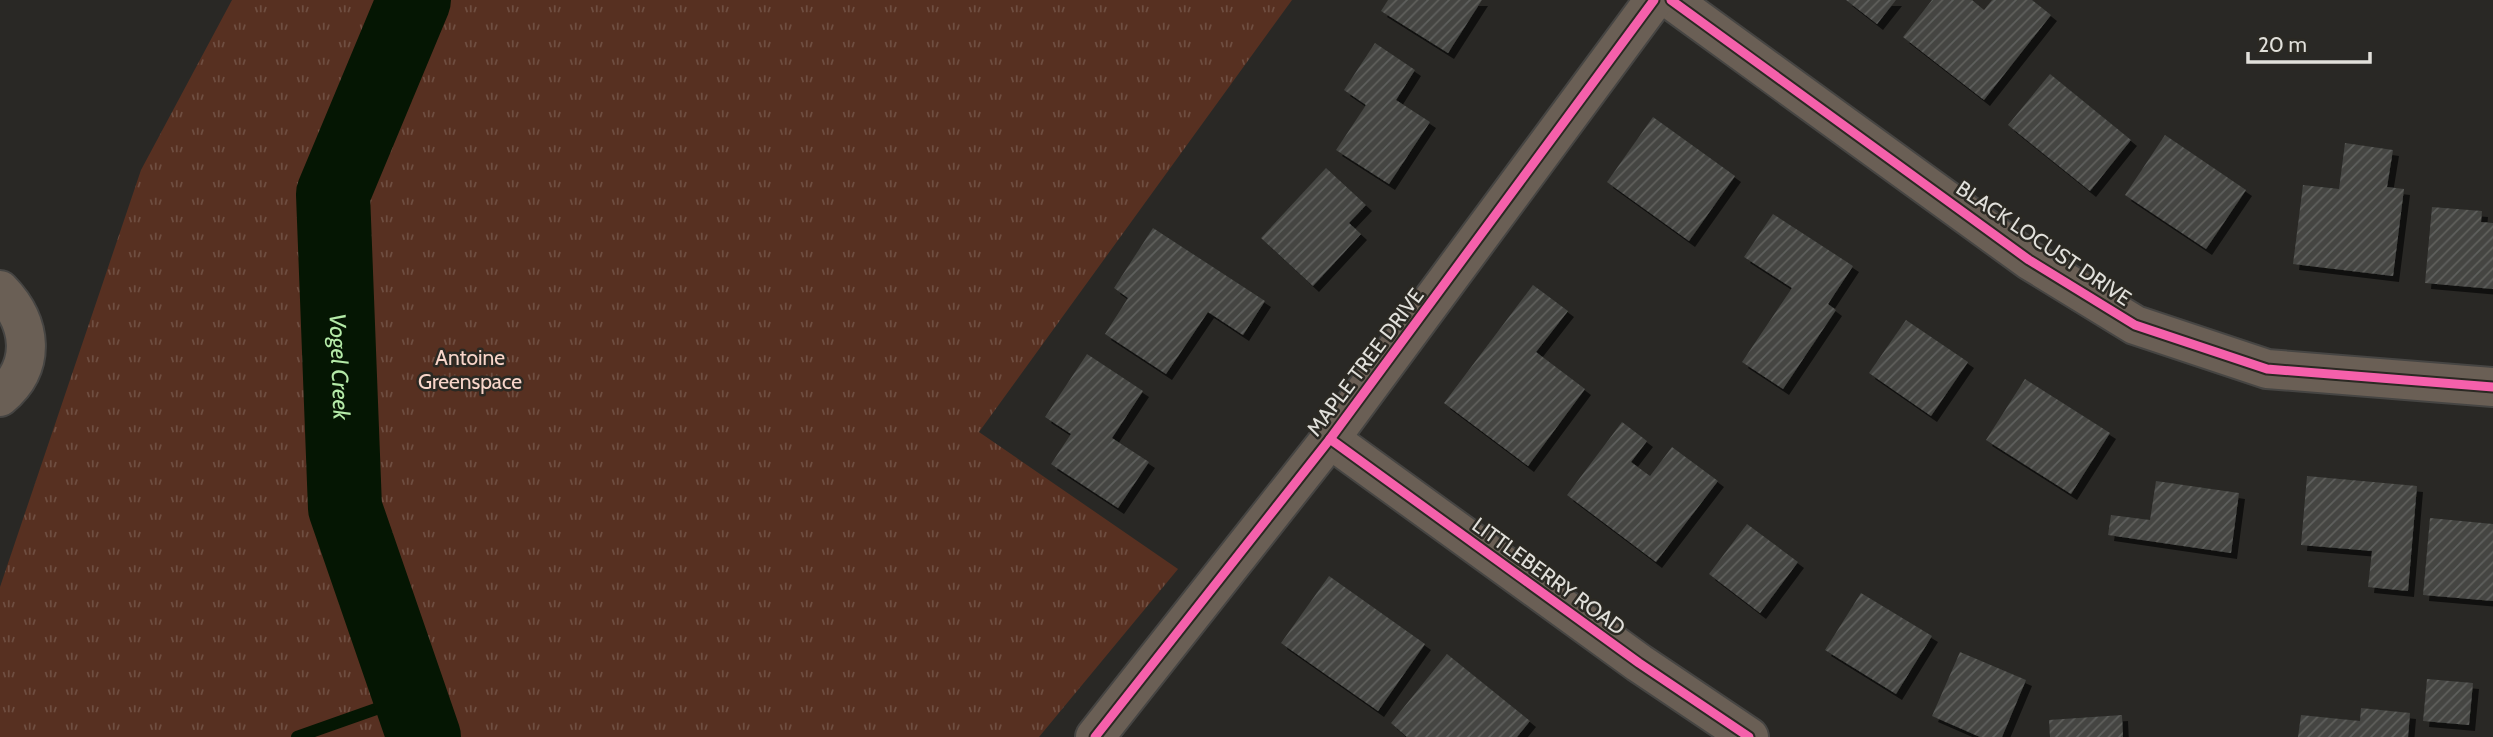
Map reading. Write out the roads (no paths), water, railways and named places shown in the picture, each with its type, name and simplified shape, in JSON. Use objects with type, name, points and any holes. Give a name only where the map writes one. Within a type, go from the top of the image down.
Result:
[{"type":"street","name":"MAPLE TREE DRIVE","points":[[1095,737],[1330,439],[1654,0]]},
{"type":"street","name":"BLACK LOCUST DRIVE","points":[[1671,0],[2029,260],[2135,325],[2267,369],[2493,387]]},
{"type":"street","points":[[0,290],[13,303],[24,324],[27,346],[22,369],[10,388],[0,397]]},
{"type":"street","name":"LITTLEBERRY ROAD","points":[[1330,439],[1639,663],[1749,737]]},
{"type":"waterway","name":"Vogel Creek","points":[[414,0],[333,194],[345,508],[424,737]]},
{"type":"waterway","points":[[297,737],[410,697]]},
{"type":"park label","name":"Antoine Greenspace","points":[[470,369]]}]
